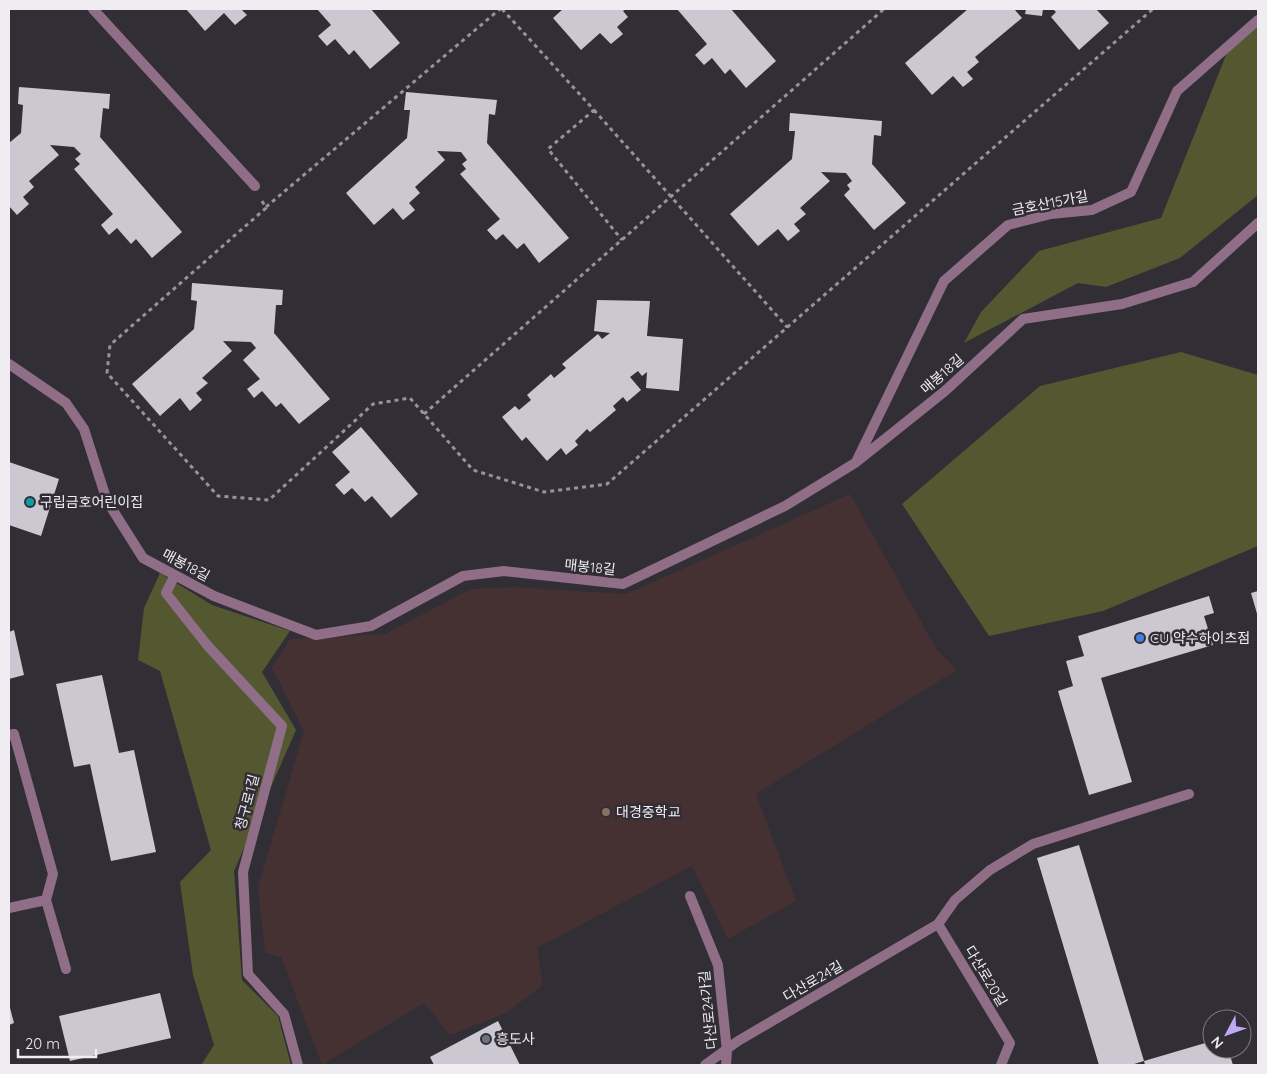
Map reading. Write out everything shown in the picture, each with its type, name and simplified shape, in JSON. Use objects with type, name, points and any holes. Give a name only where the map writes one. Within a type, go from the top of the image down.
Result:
[{"type":"street","points":[[93,9],[255,186]]},
{"type":"street","name":"금호산15가길","points":[[855,463],[944,281],[1008,225],[1051,214],[1092,210],[1131,192],[1177,91],[1258,20]]},
{"type":"street","name":"매봉18길","points":[[9,364],[66,403],[84,429],[107,501],[143,558],[214,596],[316,635],[371,626],[462,576],[504,571],[623,584],[785,506],[855,463],[945,391],[1024,318],[1122,304],[1193,282],[1258,223]]},
{"type":"street","name":"청구로1길","points":[[175,575],[166,593],[207,645],[282,726],[242,872],[248,974],[284,1014],[298,1065]]},
{"type":"street","points":[[9,735],[14,734],[53,874],[46,900],[66,969]]},
{"type":"street","points":[[938,924],[955,900],[990,870],[1033,844],[1189,794]]},
{"type":"street","name":"다산로24가길","points":[[690,896],[718,965],[727,1051],[726,1065]]},
{"type":"street","points":[[9,908],[46,900]]},
{"type":"street","name":"다산로20길","points":[[938,924],[1010,1043],[1001,1065]]},
{"type":"street","name":"다산로24길","points":[[705,1065],[727,1051],[738,1041],[938,924]]},
{"type":"path","points":[[787,327],[594,110],[501,9],[266,208],[110,345],[107,373],[218,496],[268,500],[373,404],[410,398],[473,470],[544,492],[608,484],[1153,9]]},
{"type":"path","points":[[424,414],[884,9]]},
{"type":"path","points":[[594,110],[548,149],[622,240]]},
{"type":"path","points":[[255,186],[266,208]]},
{"type":"shaded area","points":[[850,494],[937,650],[957,670],[756,794],[796,901],[728,939],[692,866],[537,948],[543,985],[506,1013],[450,1035],[424,1003],[322,1065],[281,957],[265,953],[258,887],[304,731],[272,668],[290,639],[385,634],[471,589],[514,587],[626,594]]},
{"type":"green space","points":[[1258,21],[1258,195],[1180,258],[1106,287],[1078,283],[964,343],[981,312],[1039,251],[1161,218],[1230,45]]},
{"type":"green space","points":[[1181,352],[1258,375],[1258,546],[1103,611],[989,636],[902,504],[1040,386]]},
{"type":"green space","points":[[160,573],[212,605],[290,631],[262,672],[296,730],[234,871],[242,980],[278,1016],[291,1065],[201,1065],[214,1045],[193,975],[180,882],[211,850],[160,671],[138,660],[144,608]]},
{"type":"building","points":[[186,9],[241,9],[247,15],[235,25],[224,13],[205,31]]},
{"type":"building","points":[[317,9],[371,9],[400,43],[370,69],[354,50],[349,55],[335,39],[327,46],[318,36],[331,25]]},
{"type":"building","points":[[563,9],[626,9],[623,11],[628,17],[617,27],[623,34],[611,44],[600,33],[581,50],[553,18]]},
{"type":"building","points":[[677,9],[731,9],[776,61],[746,88],[730,69],[725,74],[712,58],[704,65],[695,55],[707,44]]},
{"type":"building","points":[[968,9],[1017,9],[1015,10],[1022,18],[975,57],[979,62],[967,72],[973,79],[963,87],[953,76],[932,95],[905,63]]},
{"type":"building","points":[[1026,9],[1043,9],[1042,16],[1025,14]]},
{"type":"building","points":[[1053,9],[1096,9],[1109,23],[1079,50],[1051,17],[1056,12]]},
{"type":"building","points":[[19,87],[110,94],[109,109],[103,108],[100,137],[182,232],[152,258],[136,239],[131,244],[117,228],[109,235],[101,225],[113,214],[74,169],[80,164],[75,159],[81,154],[74,147],[50,145],[59,155],[29,181],[34,187],[23,197],[29,204],[17,215],[9,206],[9,143],[21,133],[23,105],[18,104]]},
{"type":"building","points":[[406,92],[497,100],[495,115],[489,114],[487,143],[569,238],[539,263],[524,243],[517,249],[503,234],[496,240],[487,230],[500,219],[460,174],[466,169],[462,164],[467,160],[461,152],[437,151],[445,160],[415,187],[420,193],[409,203],[415,210],[403,220],[393,208],[374,225],[346,193],[407,138],[410,110],[404,110]]},
{"type":"building","points":[[790,113],[882,121],[881,136],[874,135],[872,164],[906,203],[874,230],[844,195],[850,189],[847,185],[852,181],[846,173],[821,172],[830,181],[800,208],[806,214],[794,224],[800,231],[788,241],[778,229],[758,246],[730,214],[792,159],[795,131],[789,131]]},
{"type":"building","points":[[192,283],[283,290],[282,305],[276,305],[274,333],[330,399],[299,424],[281,403],[276,407],[262,391],[254,398],[247,389],[260,379],[243,360],[256,348],[251,342],[223,341],[232,351],[202,378],[208,383],[196,393],[202,400],[190,411],[180,398],[160,416],[132,384],[194,329],[197,301],[191,300]]},
{"type":"building","points":[[597,300],[650,301],[647,336],[683,339],[679,391],[646,388],[647,372],[642,376],[638,371],[630,377],[641,390],[627,402],[623,397],[613,406],[616,410],[590,432],[587,429],[575,441],[578,445],[566,455],[561,448],[547,461],[526,437],[522,441],[502,417],[515,406],[519,410],[531,400],[527,395],[551,374],[554,378],[566,368],[562,364],[598,334],[602,339],[610,333],[594,331]]},
{"type":"building","points":[[361,427],[418,494],[391,518],[372,496],[365,502],[352,488],[344,495],[335,485],[350,472],[332,452]]},
{"type":"building","name":"구립금호어린이집","points":[[9,462],[59,479],[41,536],[9,525]]},
{"type":"building","points":[[1258,591],[1258,617],[1251,593]]},
{"type":"building","points":[[1209,596],[1214,613],[1204,616],[1213,645],[1101,678],[1132,782],[1089,795],[1058,691],[1073,686],[1066,661],[1084,656],[1078,636]]},
{"type":"building","points":[[14,630],[24,675],[9,679],[9,632]]},
{"type":"building","points":[[102,675],[119,753],[134,750],[156,852],[111,861],[90,764],[74,767],[56,684]]},
{"type":"building","points":[[1079,845],[1144,1061],[1131,1065],[1099,1065],[1037,858]]},
{"type":"building","points":[[160,993],[171,1038],[70,1061],[59,1016]]},
{"type":"building","points":[[9,1004],[14,1023],[9,1025]]},
{"type":"building","name":"흥도사","points":[[498,1021],[520,1065],[434,1065],[430,1057]]},
{"type":"building","points":[[1202,1044],[1202,1059],[1231,1059],[1233,1065],[1145,1065],[1144,1061]]},
{"type":"place","name":"구립금호어린이집","points":[[30,502]]},
{"type":"place","name":"CU 약수하이츠점","points":[[1140,638]]},
{"type":"place","name":"대경중학교","points":[[606,812]]},
{"type":"place","name":"흥도사","points":[[486,1039]]}]
